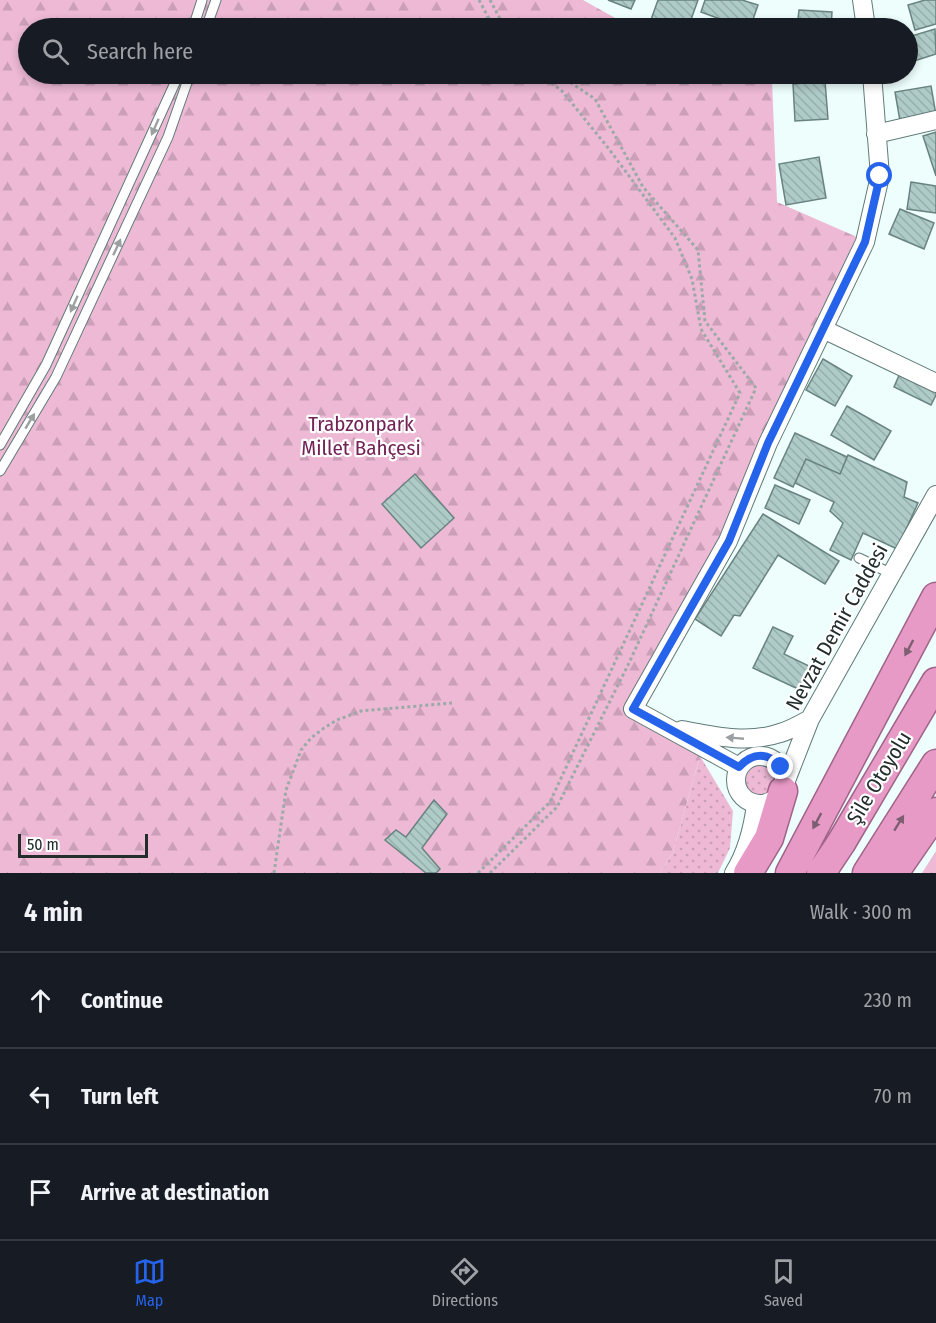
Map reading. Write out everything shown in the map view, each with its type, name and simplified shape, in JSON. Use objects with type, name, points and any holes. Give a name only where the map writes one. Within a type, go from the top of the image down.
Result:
[{"type":"highway","points":[[790,871],[936,597]]},
{"type":"highway","name":"Şile Otoyolu","points":[[821,873],[936,682]]},
{"type":"highway","name":"Şile Otoyolu","points":[[867,873],[936,764]]},
{"type":"highway","points":[[748,873],[769,838],[784,787]]},
{"type":"highway","points":[[894,873],[936,812]]},
{"type":"street","points":[[862,0],[865,18]]},
{"type":"street","points":[[810,719],[746,762],[736,775],[736,783],[742,797],[748,802],[764,805],[778,798],[784,787],[784,775],[776,761],[760,756],[746,762],[663,726],[633,709],[729,541],[768,443],[865,242],[880,176],[873,84]]},
{"type":"street","points":[[876,134],[936,120]]},
{"type":"street","points":[[823,329],[936,383]]},
{"type":"street","name":"Nevzat Demir Caddesi","points":[[784,787],[810,719],[936,495]]},
{"type":"street","points":[[663,726],[748,740],[780,734],[810,719]]},
{"type":"street","points":[[734,873],[754,827],[756,804]]},
{"type":"lane","points":[[196,18],[202,0]]},
{"type":"lane","points":[[210,18],[216,0]]},
{"type":"lane","points":[[0,445],[46,365],[174,84]]},
{"type":"lane","points":[[0,471],[56,377],[168,137],[187,84]]},
{"type":"lane","points":[[859,558],[892,574]]},
{"type":"path","points":[[479,0],[489,18]]},
{"type":"path","points":[[490,0],[500,18]]},
{"type":"path","points":[[478,873],[550,802],[740,393],[701,329],[692,279],[675,238],[609,149],[569,99],[553,84]]},
{"type":"path","points":[[490,873],[557,807],[628,665],[756,388],[705,321],[698,250],[643,187],[595,99],[573,84]]},
{"type":"path","points":[[274,873],[286,790],[301,750],[311,738],[337,720],[361,711],[452,703]]},
{"type":"green space","name":"Trabzonpark Millet Bahçesi","points":[[0,0],[583,0],[615,18],[18,18],[18,84],[772,84],[777,202],[857,237],[731,519],[625,709],[700,756],[673,852],[660,873],[0,873]]},
{"type":"green space","points":[[700,756],[733,811],[730,848],[718,873],[660,873],[673,852]]},
{"type":"green space","points":[[757,765],[771,768],[778,780],[767,797],[753,796],[745,787],[746,775]]},
{"type":"green space","points":[[936,851],[936,873],[922,873]]},
{"type":"building","points":[[608,0],[635,0],[631,9]]},
{"type":"building","points":[[658,0],[698,0],[692,18],[652,18]]},
{"type":"building","points":[[705,0],[742,0],[758,5],[753,18],[717,18],[701,12]]},
{"type":"building","points":[[925,0],[936,0],[936,24],[918,29],[918,18],[912,18],[908,5]]},
{"type":"building","points":[[799,10],[832,12],[832,18],[798,18]]},
{"type":"building","points":[[935,29],[936,54],[918,60],[918,34]]},
{"type":"building","points":[[793,84],[825,84],[828,119],[795,121]]},
{"type":"building","points":[[931,86],[936,115],[900,121],[895,92]]},
{"type":"building","points":[[936,132],[936,176],[923,136]]},
{"type":"building","points":[[819,157],[826,198],[786,205],[779,164]]},
{"type":"building","points":[[911,182],[936,186],[936,213],[907,209]]},
{"type":"building","points":[[900,209],[934,223],[924,249],[889,234]]},
{"type":"building","points":[[823,359],[852,376],[835,406],[806,390]]},
{"type":"building","points":[[901,371],[936,387],[936,395],[931,405],[894,387]]},
{"type":"building","points":[[847,406],[891,431],[874,460],[831,435]]},
{"type":"building","points":[[795,433],[847,457],[840,474],[806,459],[793,487],[774,478]]},
{"type":"building","points":[[848,455],[907,482],[904,497],[918,503],[897,549],[863,533],[851,560],[830,550],[843,523],[830,511],[834,502],[795,483],[806,459],[840,474]]},
{"type":"building","points":[[415,474],[454,518],[421,548],[382,504]]},
{"type":"building","points":[[775,485],[810,500],[799,524],[765,508]]},
{"type":"building","points":[[763,514],[839,561],[825,584],[778,555],[740,616],[734,615],[721,636],[695,619]]},
{"type":"building","points":[[773,627],[793,636],[784,654],[809,666],[798,689],[753,668]]},
{"type":"building","points":[[434,800],[447,814],[422,848],[440,869],[436,873],[426,873],[385,840],[396,830],[406,837]]},
{"type":"route","points":[[781,767],[776,761],[760,756],[752,757],[739,767],[633,709],[729,541],[768,443],[865,242],[880,176]]}]
